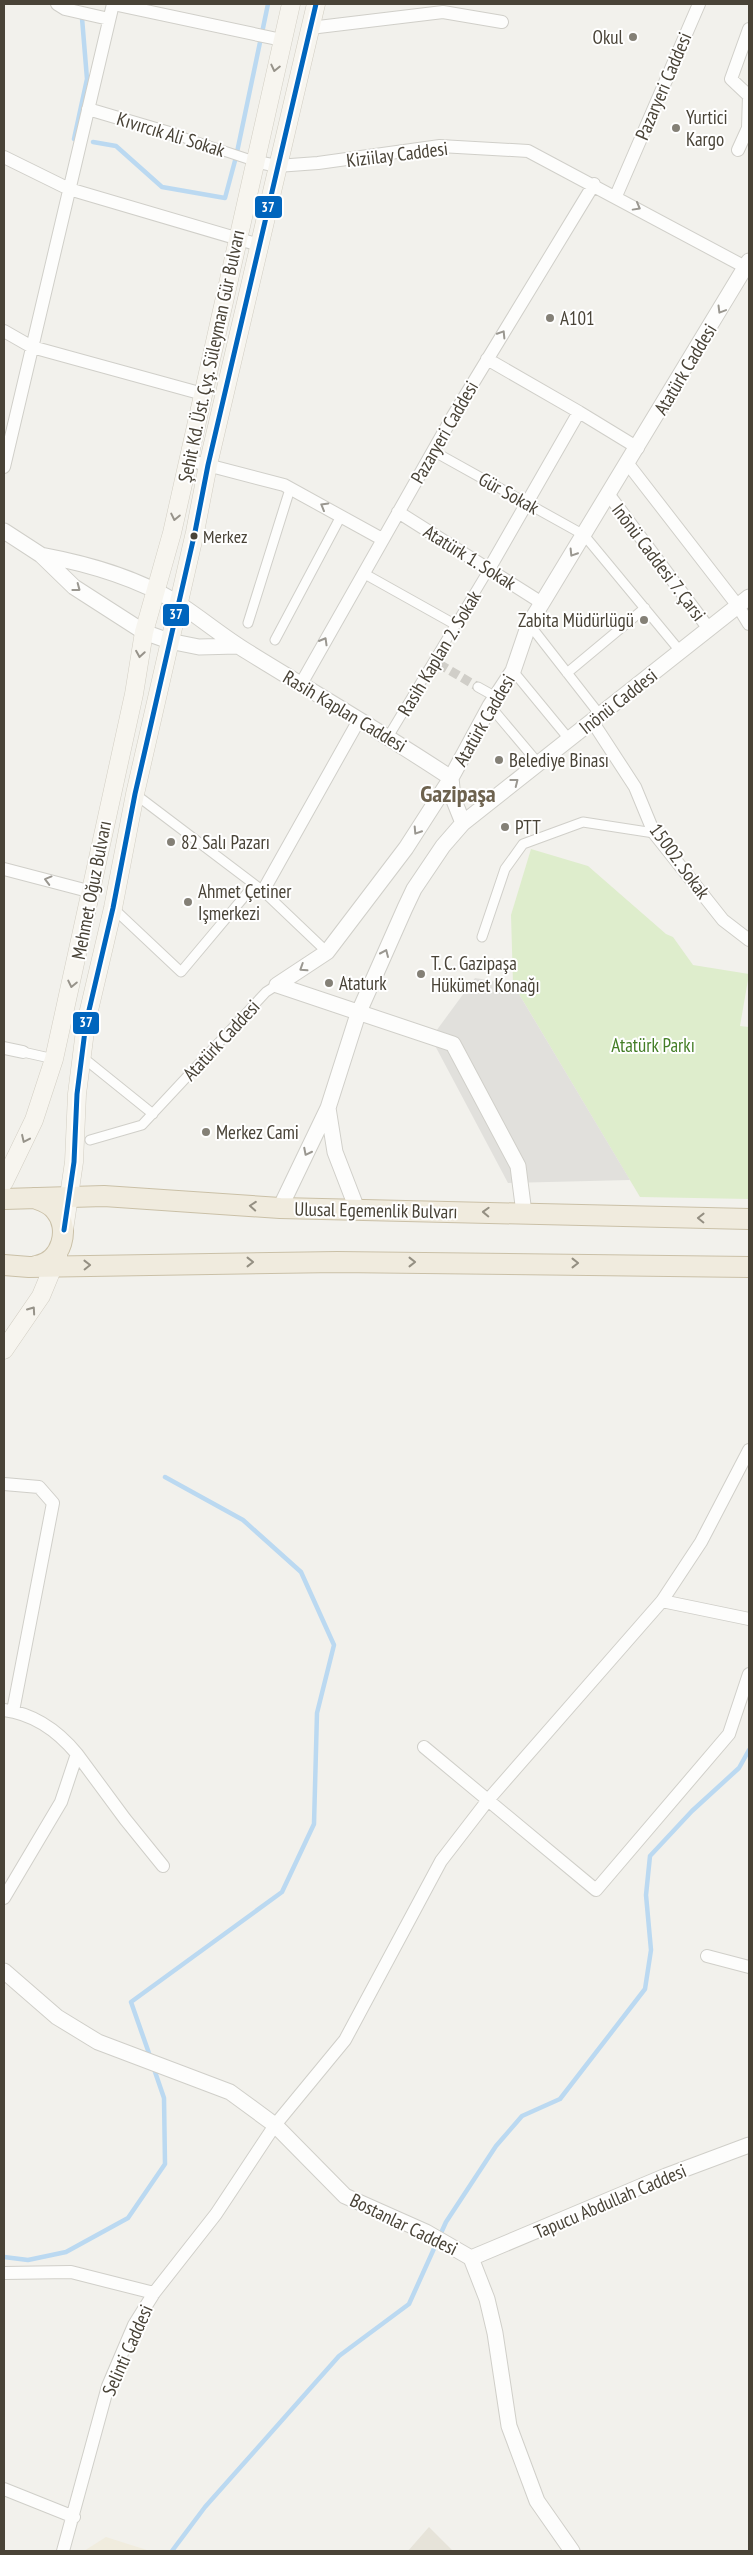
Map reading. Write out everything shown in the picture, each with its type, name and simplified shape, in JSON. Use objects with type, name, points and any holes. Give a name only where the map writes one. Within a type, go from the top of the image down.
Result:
[{"type":"highway","name":"Ulusal Egemenlik Bulvarı","points":[[5,1195],[34,1198],[69,1196],[280,1208],[357,1208],[749,1218]]},
{"type":"highway","points":[[29,1267],[40,1265],[49,1260],[57,1252],[63,1236],[61,1219],[55,1209],[45,1202],[34,1198]]},
{"type":"highway","points":[[4,1264],[29,1267],[337,1262],[749,1267]]},
{"type":"main road","name":"Şehit Kd. Üst. Çvş. Süleyman Gür Bulvarı","points":[[154,589],[172,533],[237,238],[247,158],[277,39],[290,4]]},
{"type":"main road","name":"Şehit Kd. Üst. Çvş. Süleyman Gür Bulvarı","points":[[178,604],[208,465],[316,4]]},
{"type":"main road","name":"Mehmet Oğuz Bulvarı","points":[[5,1195],[34,1120],[54,1059],[92,892],[102,834],[134,694],[144,632],[154,589]]},
{"type":"main road","name":"Mehmet Oğuz Bulvarı","points":[[4,1350],[41,1296],[54,1266],[63,1236],[74,1162],[80,1056],[113,908],[135,794],[178,604]]},
{"type":"street","points":[[57,4],[65,9],[109,19]]},
{"type":"street","points":[[4,467],[113,4],[277,39]]},
{"type":"street","name":"Pazaryeri Caddesi","points":[[616,196],[699,4]]},
{"type":"street","points":[[310,28],[444,12],[502,22]]},
{"type":"street","points":[[738,150],[748,128],[748,96],[731,79],[749,29]]},
{"type":"street","name":"Kıvırcık Ali Sokak","points":[[88,108],[247,158]]},
{"type":"street","name":"Kiziilay Caddesi","points":[[247,158],[277,166],[357,159],[440,146],[528,151],[748,266]]},
{"type":"street","points":[[4,157],[69,189],[259,245]]},
{"type":"street","name":"Pazaryeri Caddesi","points":[[301,684],[486,359],[594,184]]},
{"type":"street","name":"Atatürk Caddesi","points":[[90,1140],[142,1125],[266,992],[328,952],[406,848],[452,778],[493,702],[513,671],[529,624],[748,266]]},
{"type":"street","points":[[4,330],[32,347],[203,394]]},
{"type":"street","points":[[486,359],[638,448]]},
{"type":"street","points":[[488,569],[525,502],[579,412]]},
{"type":"street","name":"Gür Sokak","points":[[433,451],[584,535]]},
{"type":"street","points":[[188,460],[290,488],[382,539]]},
{"type":"street","points":[[628,464],[744,601],[749,624]]},
{"type":"street","points":[[248,623],[290,488]]},
{"type":"street","name":"Inōnü Caddesi 7. Çarsi","points":[[609,495],[709,629]]},
{"type":"street","name":"Atatürk 1. Sokak","points":[[398,512],[542,603]]},
{"type":"street","points":[[275,640],[342,516]]},
{"type":"street","name":"Rasih Kaplan Caddesi","points":[[4,531],[41,555],[74,588],[144,632],[169,641],[199,647],[237,646]]},
{"type":"street","points":[[584,535],[680,651]]},
{"type":"street","name":"Rasih Kaplan Caddesi","points":[[41,555],[91,565],[154,589],[237,646],[452,778]]},
{"type":"street","name":"Rasih Kaplan 2. Sokak","points":[[388,737],[437,663],[488,569]]},
{"type":"street","points":[[363,573],[456,625]]},
{"type":"street","name":"Inönü Caddesi","points":[[280,1208],[328,1108],[358,1014],[414,889],[463,823],[744,601]]},
{"type":"street","points":[[566,673],[646,608]]},
{"type":"street","points":[[529,624],[566,673],[596,718]]},
{"type":"street","points":[[513,671],[569,739]]},
{"type":"street","points":[[478,687],[493,702],[538,763]]},
{"type":"street","name":"15002. Sokak","points":[[596,718],[635,787],[654,834],[724,920],[749,940]]},
{"type":"street","points":[[113,908],[180,972],[258,888],[360,720]]},
{"type":"street","points":[[452,778],[453,798],[463,823]]},
{"type":"street","points":[[135,794],[258,888],[328,952]]},
{"type":"street","points":[[482,937],[505,869],[523,844],[583,822],[654,834]]},
{"type":"street","points":[[4,869],[92,892]]},
{"type":"street","points":[[277,985],[358,1014],[453,1044],[518,1166],[524,1213]]},
{"type":"street","points":[[4,1048],[54,1059]]},
{"type":"street","points":[[80,1056],[153,1114]]},
{"type":"street","points":[[328,1108],[335,1152],[357,1208]]},
{"type":"street","name":"Selinti Caddesi","points":[[63,2551],[74,2517],[108,2386],[134,2325],[154,2293],[216,2214],[275,2124],[344,2040],[441,1861],[488,1800],[662,1601],[701,1542],[749,1450]]},
{"type":"street","points":[[4,1484],[39,1487],[53,1503],[8,1711],[41,1722],[61,1735],[163,1866]]},
{"type":"street","points":[[662,1601],[749,1619]]},
{"type":"street","points":[[424,1747],[596,1890],[729,1734],[749,1674]]},
{"type":"street","points":[[4,1898],[61,1802],[77,1754]]},
{"type":"street","points":[[707,1956],[749,1967]]},
{"type":"street","name":"Bostanlar Caddesi","points":[[4,1972],[57,2017],[98,2042],[230,2092],[275,2124],[345,2196],[426,2232],[471,2258],[487,2299],[495,2333],[509,2426],[536,2502],[572,2551]]},
{"type":"street","name":"Tapucu Abdullah Caddesi","points":[[471,2258],[666,2176],[749,2145]]},
{"type":"street","points":[[4,2273],[71,2272],[154,2293]]},
{"type":"street","points":[[4,2489],[74,2517]]},
{"type":"shaded area","points":[[475,978],[513,984],[630,1180],[508,1183],[431,1038]]},
{"type":"shaded area","points":[[429,2527],[453,2551],[408,2551]]},
{"type":"shaded area","points":[[106,2537],[150,2551],[84,2551]]},
{"type":"green space","name":"Atatürk Parkı","points":[[531,849],[588,866],[666,934],[673,937],[693,965],[749,974],[740,1026],[749,1027],[749,1199],[640,1197],[513,984],[511,915]]},
{"type":"waterway","points":[[93,142],[116,146],[162,187],[225,198],[236,157],[268,4]]},
{"type":"waterway","points":[[74,139],[87,79],[82,18]]},
{"type":"waterway","points":[[151,2059],[131,2002],[282,1892],[314,1824],[317,1713],[334,1645],[301,1572],[243,1520],[165,1477]]},
{"type":"waterway","points":[[172,2551],[205,2507],[339,2356],[409,2304],[446,2222],[496,2146],[522,2116],[560,2099],[645,1989],[651,1950],[646,1895],[650,1856],[692,1811],[739,1768],[749,1750]]},
{"type":"waterway","points":[[4,2257],[28,2260],[66,2252],[128,2218],[165,2164],[164,2098],[153,2066]]},
{"type":"tunnel","points":[[439,664],[478,687]]},
{"type":"transit line","name":"37","points":[[64,1230],[74,1162],[77,1094],[86,1023],[113,908],[135,794],[195,532],[208,465],[316,4]]},
{"type":"place","name":"Okul","points":[[633,37]]},
{"type":"place","name":"Yurtici Kargo","points":[[676,128]]},
{"type":"place","name":"A101","points":[[550,318]]},
{"type":"place","name":"Merkez","points":[[194,536]]},
{"type":"place","name":"Zabita Müdürlügü","points":[[644,620]]},
{"type":"place","name":"Belediye Binası","points":[[499,760]]},
{"type":"place","name":"PTT","points":[[505,827]]},
{"type":"place","name":"82 Salı Pazarı","points":[[171,842]]},
{"type":"place","name":"Ahmet Çetiner Işmerkezi","points":[[188,902]]},
{"type":"place","name":"T. C. Gazipaşa Hükümet Konağı","points":[[421,974]]},
{"type":"place","name":"Ataturk","points":[[329,983]]},
{"type":"place","name":"Merkez Cami","points":[[206,1132]]},
{"type":"district","name":"Gazipaşa","points":[[458,794]]}]
